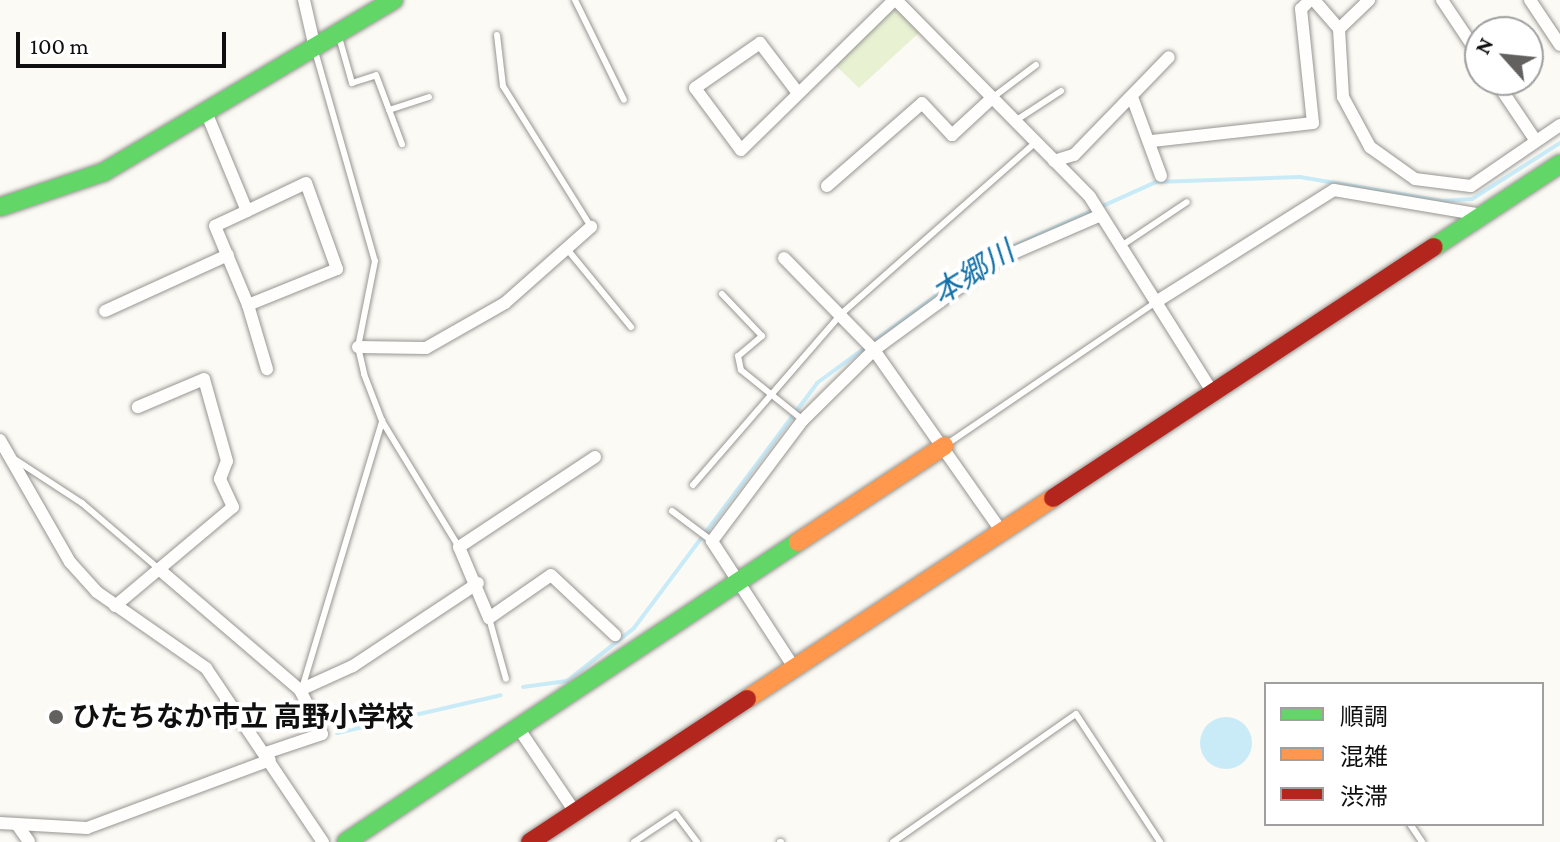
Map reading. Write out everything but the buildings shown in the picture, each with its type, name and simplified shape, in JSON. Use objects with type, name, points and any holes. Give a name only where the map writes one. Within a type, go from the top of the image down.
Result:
[{"type":"street","points":[[0,207],[104,172],[394,0]]},
{"type":"street","points":[[798,93],[760,43],[695,88],[741,150],[895,0],[1090,197],[1213,393]]},
{"type":"street","points":[[1152,141],[1313,123],[1301,9],[1312,0],[1339,29],[1343,97],[1370,147],[1415,179],[1458,188],[1560,125]]},
{"type":"street","points":[[1339,29],[1369,0]]},
{"type":"street","points":[[1442,0],[1464,33]]},
{"type":"street","points":[[1530,0],[1555,27],[1560,45]]},
{"type":"street","points":[[306,2],[315,48]]},
{"type":"street","points":[[1054,161],[1074,155],[1169,57]]},
{"type":"street","points":[[1506,96],[1536,141]]},
{"type":"street","points":[[1132,97],[1152,141],[1161,176]]},
{"type":"street","points":[[827,186],[922,103],[952,135],[992,98]]},
{"type":"street","points":[[206,112],[247,211]]},
{"type":"street","points":[[530,842],[795,669],[1000,529],[1560,164]]},
{"type":"street","points":[[248,305],[337,269],[306,183],[215,226],[248,305],[267,369]]},
{"type":"street","points":[[1458,188],[1459,212]]},
{"type":"street","points":[[1156,302],[1334,190],[1482,215]]},
{"type":"street","points":[[795,669],[712,541],[803,420],[874,350],[997,260],[1101,215]]},
{"type":"street","points":[[358,347],[426,348],[505,303],[565,246],[591,227]]},
{"type":"street","points":[[105,311],[228,255]]},
{"type":"street","points":[[784,258],[874,350],[1000,529]]},
{"type":"street","points":[[115,606],[233,507],[220,479],[227,461],[204,379],[138,407]]},
{"type":"street","points":[[0,440],[70,562],[115,606],[206,668],[323,842]]},
{"type":"street","points":[[346,842],[944,446]]},
{"type":"street","points":[[595,457],[459,547],[478,583],[489,618],[551,575],[615,635]]},
{"type":"street","points":[[0,823],[87,828],[322,734],[300,690],[160,570]]},
{"type":"street","points":[[300,690],[353,666],[478,583]]},
{"type":"street","points":[[519,729],[575,812]]},
{"type":"street","points":[[18,826],[29,842]]},
{"type":"lane","points":[[575,0],[624,100]]},
{"type":"lane","points":[[338,33],[352,83],[376,75],[402,144]]},
{"type":"lane","points":[[497,35],[503,86],[591,227]]},
{"type":"lane","points":[[315,48],[375,261],[358,347],[382,421],[459,547]]},
{"type":"lane","points":[[992,98],[1036,65]]},
{"type":"lane","points":[[1015,121],[1061,91]]},
{"type":"lane","points":[[389,110],[429,97]]},
{"type":"lane","points":[[693,485],[767,391],[841,314],[1036,142]]},
{"type":"lane","points":[[1121,246],[1187,202]]},
{"type":"lane","points":[[565,246],[631,327]]},
{"type":"lane","points":[[722,294],[762,336],[738,356],[741,370],[803,420]]},
{"type":"lane","points":[[944,446],[1156,302]]},
{"type":"lane","points":[[300,690],[312,672],[382,421]]},
{"type":"lane","points":[[6,454],[82,503],[160,570]]},
{"type":"lane","points":[[672,511],[712,541]]},
{"type":"lane","points":[[489,618],[506,679]]},
{"type":"lane","points":[[893,842],[1076,714],[1160,842]]},
{"type":"lane","points":[[634,842],[676,814],[697,842]]},
{"type":"green space","points":[[894,4],[922,30],[859,88],[833,63]]},
{"type":"water","points":[[1226,717],[1245,724],[1252,743],[1245,762],[1226,769],[1207,762],[1200,743],[1207,724]]},
{"type":"waterway","name":"本郷川","points":[[523,687],[567,681],[634,628],[817,383],[987,258],[1156,182],[1300,177],[1442,201],[1472,199],[1560,143]]},
{"type":"waterway","name":"本郷川","points":[[337,733],[501,695]]},
{"type":"traffic: fast","points":[[0,207],[104,172],[394,0]]},
{"type":"traffic: fast","points":[[1434,247],[1560,164]]},
{"type":"traffic: fast","points":[[346,842],[798,542]]},
{"type":"traffic: slow","points":[[798,542],[944,446]]},
{"type":"traffic: slow","points":[[747,699],[1053,498]]},
{"type":"traffic: jam","points":[[1053,498],[1434,247]]},
{"type":"traffic: jam","points":[[530,842],[747,699]]},
{"type":"place","name":"ひたちなか市立 高野小学校","points":[[56,717]]}]
